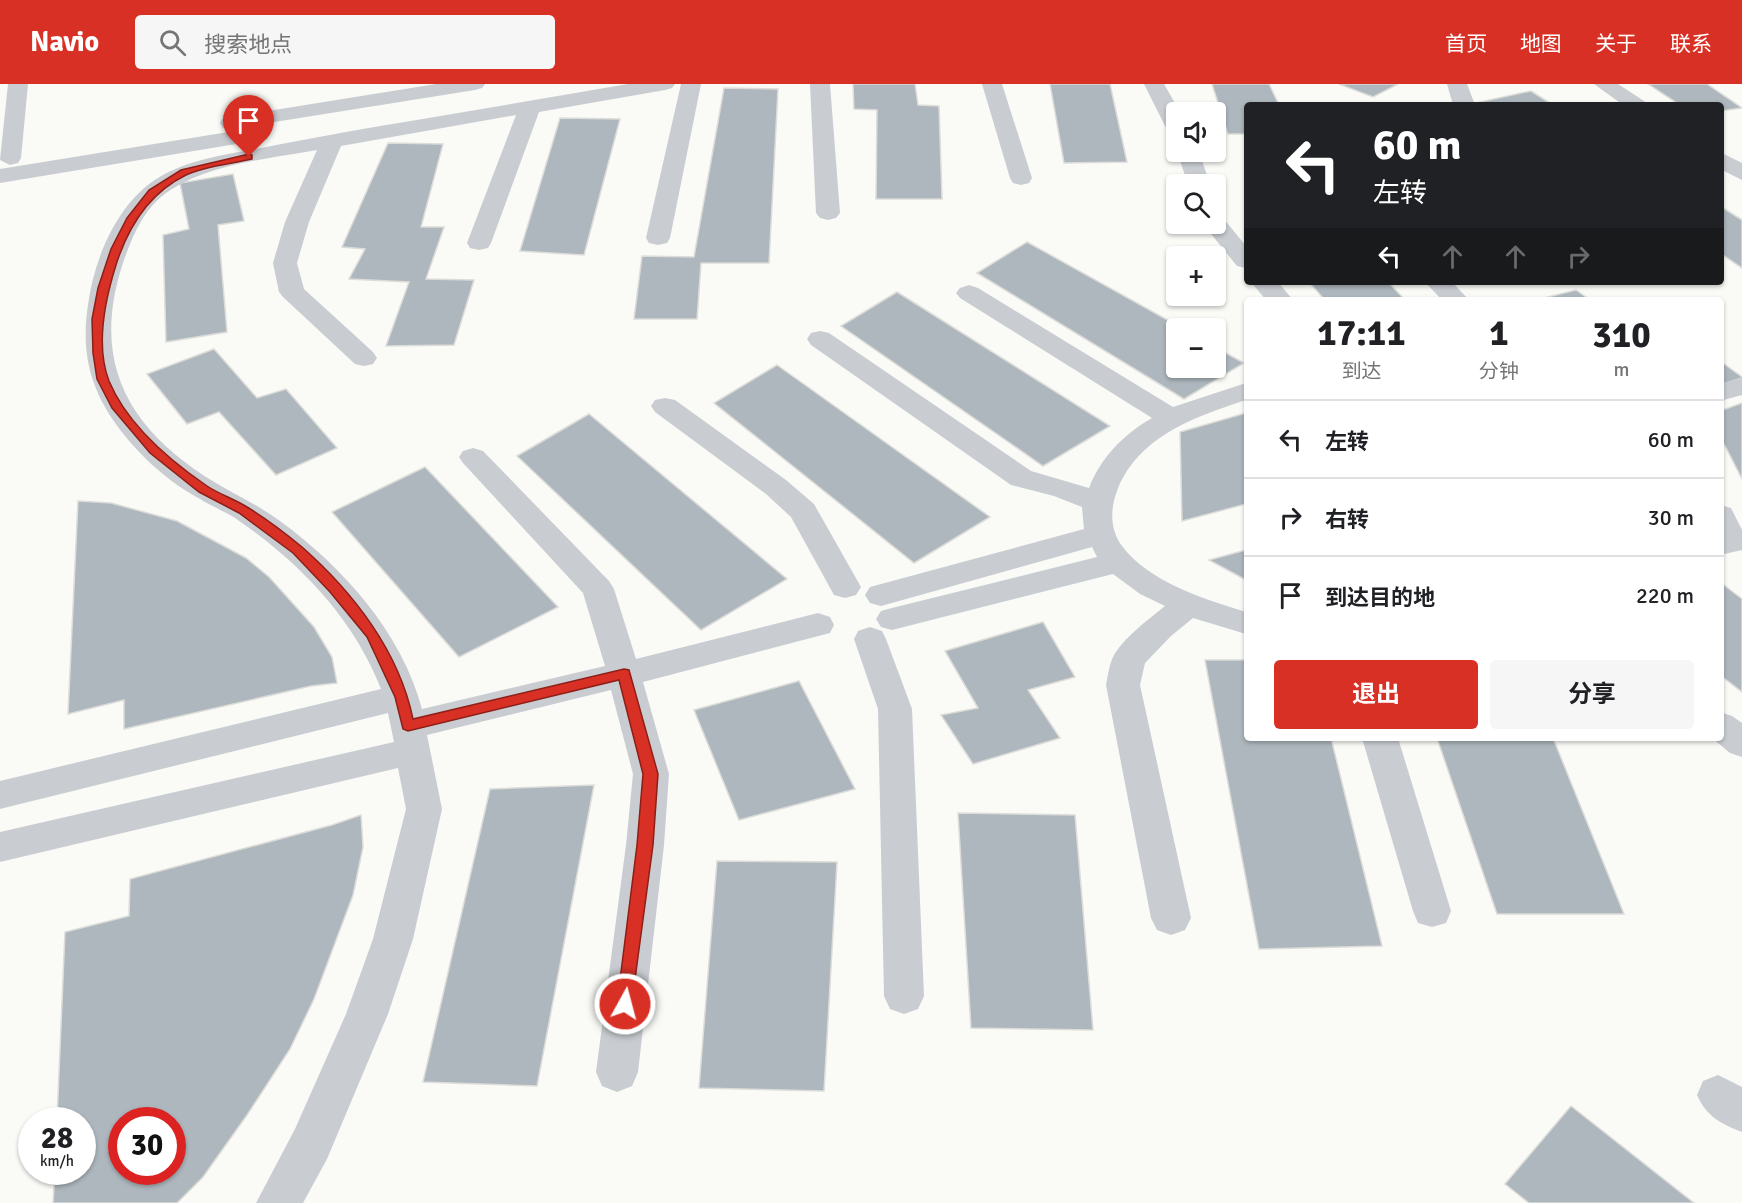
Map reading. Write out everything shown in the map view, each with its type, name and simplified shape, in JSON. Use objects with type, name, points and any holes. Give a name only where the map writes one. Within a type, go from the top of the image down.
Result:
[{"type":"street","points":[[3,165],[18,84]]},
{"type":"street","points":[[3,165],[475,84]]},
{"type":"street","points":[[3,165],[566,84]]},
{"type":"street","points":[[279,1203],[311,1144],[368,1014],[393,939],[424,809],[407,724],[373,635],[335,589],[297,550],[243,510],[203,489],[155,451],[117,406],[103,379],[98,353],[98,319],[103,288],[116,249],[132,218],[153,192],[184,172],[332,140],[665,84]]},
{"type":"street","points":[[658,238],[691,84]]},
{"type":"street","points":[[820,84],[828,213]]},
{"type":"street","points":[[992,84],[1021,177]]},
{"type":"street","points":[[1154,84],[1166,107]]},
{"type":"street","points":[[1457,84],[1463,102]]},
{"type":"street","points":[[1604,84],[1632,102]]},
{"type":"street","points":[[479,243],[530,107]]},
{"type":"street","points":[[332,140],[297,222],[285,262],[292,292],[364,358]]},
{"type":"street","points":[[1724,162],[1742,173]]},
{"type":"street","points":[[1223,234],[1244,259]]},
{"type":"street","points":[[1267,285],[1277,297]]},
{"type":"street","points":[[1441,285],[1453,297]]},
{"type":"street","points":[[969,293],[1173,419]]},
{"type":"street","points":[[820,339],[1021,478],[1064,489],[1098,502]]},
{"type":"street","points":[[1724,392],[1742,386]]},
{"type":"street","points":[[1244,392],[1208,404],[1153,429],[1127,450],[1109,471],[1096,508],[1101,534],[1118,562],[1148,585],[1189,604],[1244,621]]},
{"type":"street","points":[[665,406],[776,487],[803,511],[845,588]]},
{"type":"street","points":[[473,458],[598,589],[651,774],[645,845],[617,1072]]},
{"type":"street","points":[[904,996],[895,709],[881,618],[872,590],[845,588],[833,591],[817,606],[815,615],[818,625],[824,632],[846,641],[881,618],[1101,534]]},
{"type":"street","points":[[881,618],[1118,562]]},
{"type":"street","points":[[1171,918],[1123,685],[1129,659],[1159,628],[1189,604]]},
{"type":"street","points":[[0,795],[407,724],[624,674],[818,625]]},
{"type":"street","points":[[0,848],[407,724]]},
{"type":"street","points":[[1724,728],[1742,743]]},
{"type":"street","points":[[1381,741],[1432,911]]},
{"type":"building","points":[[853,84],[915,84],[918,105],[939,106],[942,199],[876,199],[877,110],[854,109]]},
{"type":"building","points":[[1050,84],[1110,84],[1127,162],[1064,163]]},
{"type":"building","points":[[1212,84],[1269,84],[1278,102],[1244,102],[1244,134],[1228,134],[1226,102],[1218,102]]},
{"type":"building","points":[[1339,84],[1398,84],[1373,97]]},
{"type":"building","points":[[1648,84],[1707,84],[1742,108],[1724,110],[1724,102],[1675,102]]},
{"type":"building","points":[[724,88],[778,89],[769,263],[701,263],[697,319],[634,319],[642,256],[694,257]]},
{"type":"building","points":[[1531,91],[1548,102],[1480,102]]},
{"type":"building","points":[[560,118],[620,119],[584,255],[520,251]]},
{"type":"building","points":[[388,143],[443,144],[421,227],[444,227],[426,279],[474,280],[454,345],[386,346],[409,282],[349,279],[365,249],[342,247]]},
{"type":"building","points":[[233,174],[244,221],[218,225],[227,332],[166,342],[163,235],[189,229],[180,183]]},
{"type":"building","points":[[1724,209],[1742,220],[1742,268],[1724,256]]},
{"type":"building","points":[[1027,242],[1166,319],[1166,378],[1219,378],[1184,399],[977,273]]},
{"type":"building","points":[[1312,285],[1391,285],[1402,297],[1322,297]]},
{"type":"building","points":[[1576,290],[1586,297],[1548,297]]},
{"type":"building","points":[[897,292],[1110,426],[1043,466],[841,326]]},
{"type":"building","points":[[214,349],[257,398],[286,389],[337,448],[276,475],[219,412],[187,424],[147,374]]},
{"type":"building","points":[[1226,353],[1244,363],[1226,374]]},
{"type":"building","points":[[1724,364],[1742,377],[1724,384]]},
{"type":"building","points":[[777,365],[990,517],[914,563],[714,403]]},
{"type":"building","points":[[1742,403],[1742,479],[1724,444],[1724,410]]},
{"type":"building","points":[[589,414],[787,579],[701,630],[517,456]]},
{"type":"building","points":[[1244,414],[1244,505],[1182,521],[1180,432]]},
{"type":"building","points":[[425,467],[558,607],[459,657],[332,512]]},
{"type":"building","points":[[78,501],[111,503],[177,521],[246,558],[269,577],[314,627],[332,657],[337,683],[311,686],[124,729],[124,700],[68,714]]},
{"type":"building","points":[[1244,551],[1244,579],[1209,560]]},
{"type":"building","points":[[1724,585],[1742,599],[1742,692],[1724,678]]},
{"type":"building","points":[[1043,622],[1075,677],[1028,690],[1060,738],[973,764],[941,715],[978,708],[945,651]]},
{"type":"building","points":[[1205,660],[1244,660],[1244,741],[1332,741],[1382,946],[1259,949]]},
{"type":"building","points":[[799,681],[855,789],[739,820],[694,710]]},
{"type":"building","points":[[1438,741],[1554,741],[1624,914],[1497,914]]},
{"type":"building","points":[[594,785],[537,1086],[423,1082],[490,789]]},
{"type":"building","points":[[958,813],[1075,815],[1093,1030],[971,1028]]},
{"type":"building","points":[[361,815],[363,847],[353,895],[314,999],[290,1049],[203,1177],[177,1203],[53,1203],[54,1185],[96,1185],[96,1107],[58,1107],[65,932],[129,916],[130,879],[332,825]]},
{"type":"building","points":[[717,861],[837,862],[824,1091],[699,1088]]},
{"type":"building","points":[[1571,1106],[1694,1203],[1529,1203],[1505,1184]]},
{"type":"route","points":[[249,157],[184,172],[153,192],[132,218],[116,249],[103,288],[98,319],[98,353],[103,379],[117,406],[155,451],[203,489],[243,510],[297,550],[335,589],[373,635],[402,697],[408,726],[624,674],[651,774],[645,845],[625,1004]]}]
